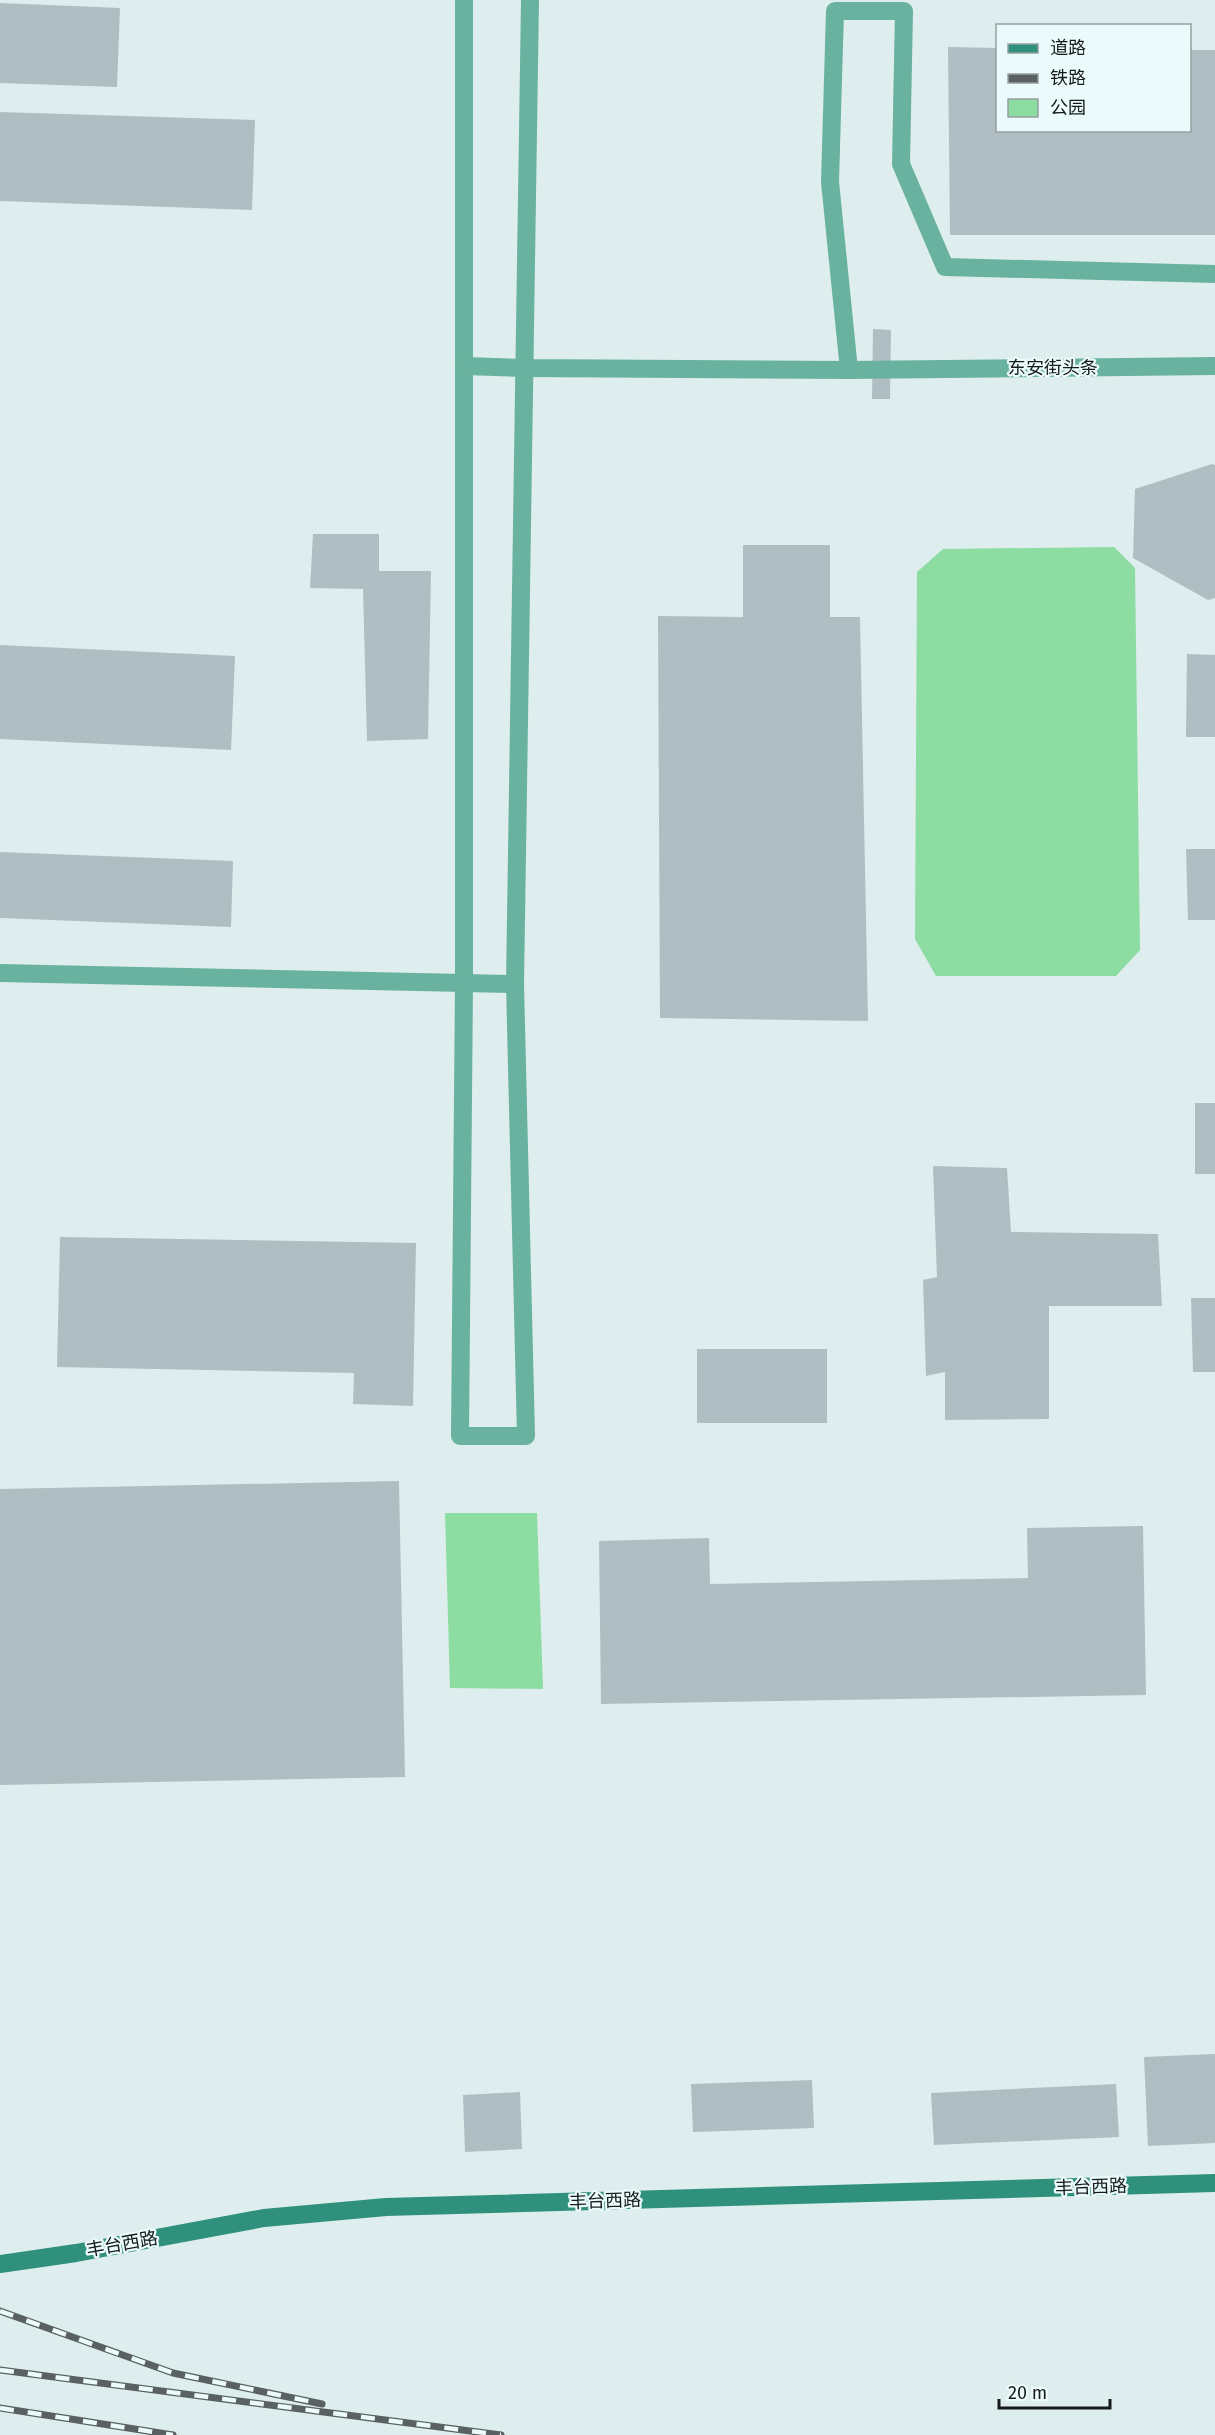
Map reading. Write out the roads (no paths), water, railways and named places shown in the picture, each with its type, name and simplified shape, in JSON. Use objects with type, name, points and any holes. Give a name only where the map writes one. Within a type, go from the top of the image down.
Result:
[{"type":"main road","name":"丰台西路","points":[[0,2264],[76,2253],[264,2218],[386,2207],[1215,2183]]},
{"type":"street","points":[[464,0],[464,984],[460,1436],[526,1436],[515,984],[530,0]]},
{"type":"street","points":[[849,370],[830,182],[835,11],[904,11],[901,164],[945,267],[1215,274]]},
{"type":"street","name":"东安街头条","points":[[464,366],[849,370],[1215,366]]},
{"type":"street","points":[[0,973],[515,984]]},
{"type":"railway","points":[[0,2311],[173,2373],[322,2404]]},
{"type":"railway","points":[[0,2370],[501,2435]]},
{"type":"railway","points":[[0,2408],[173,2435]]}]
